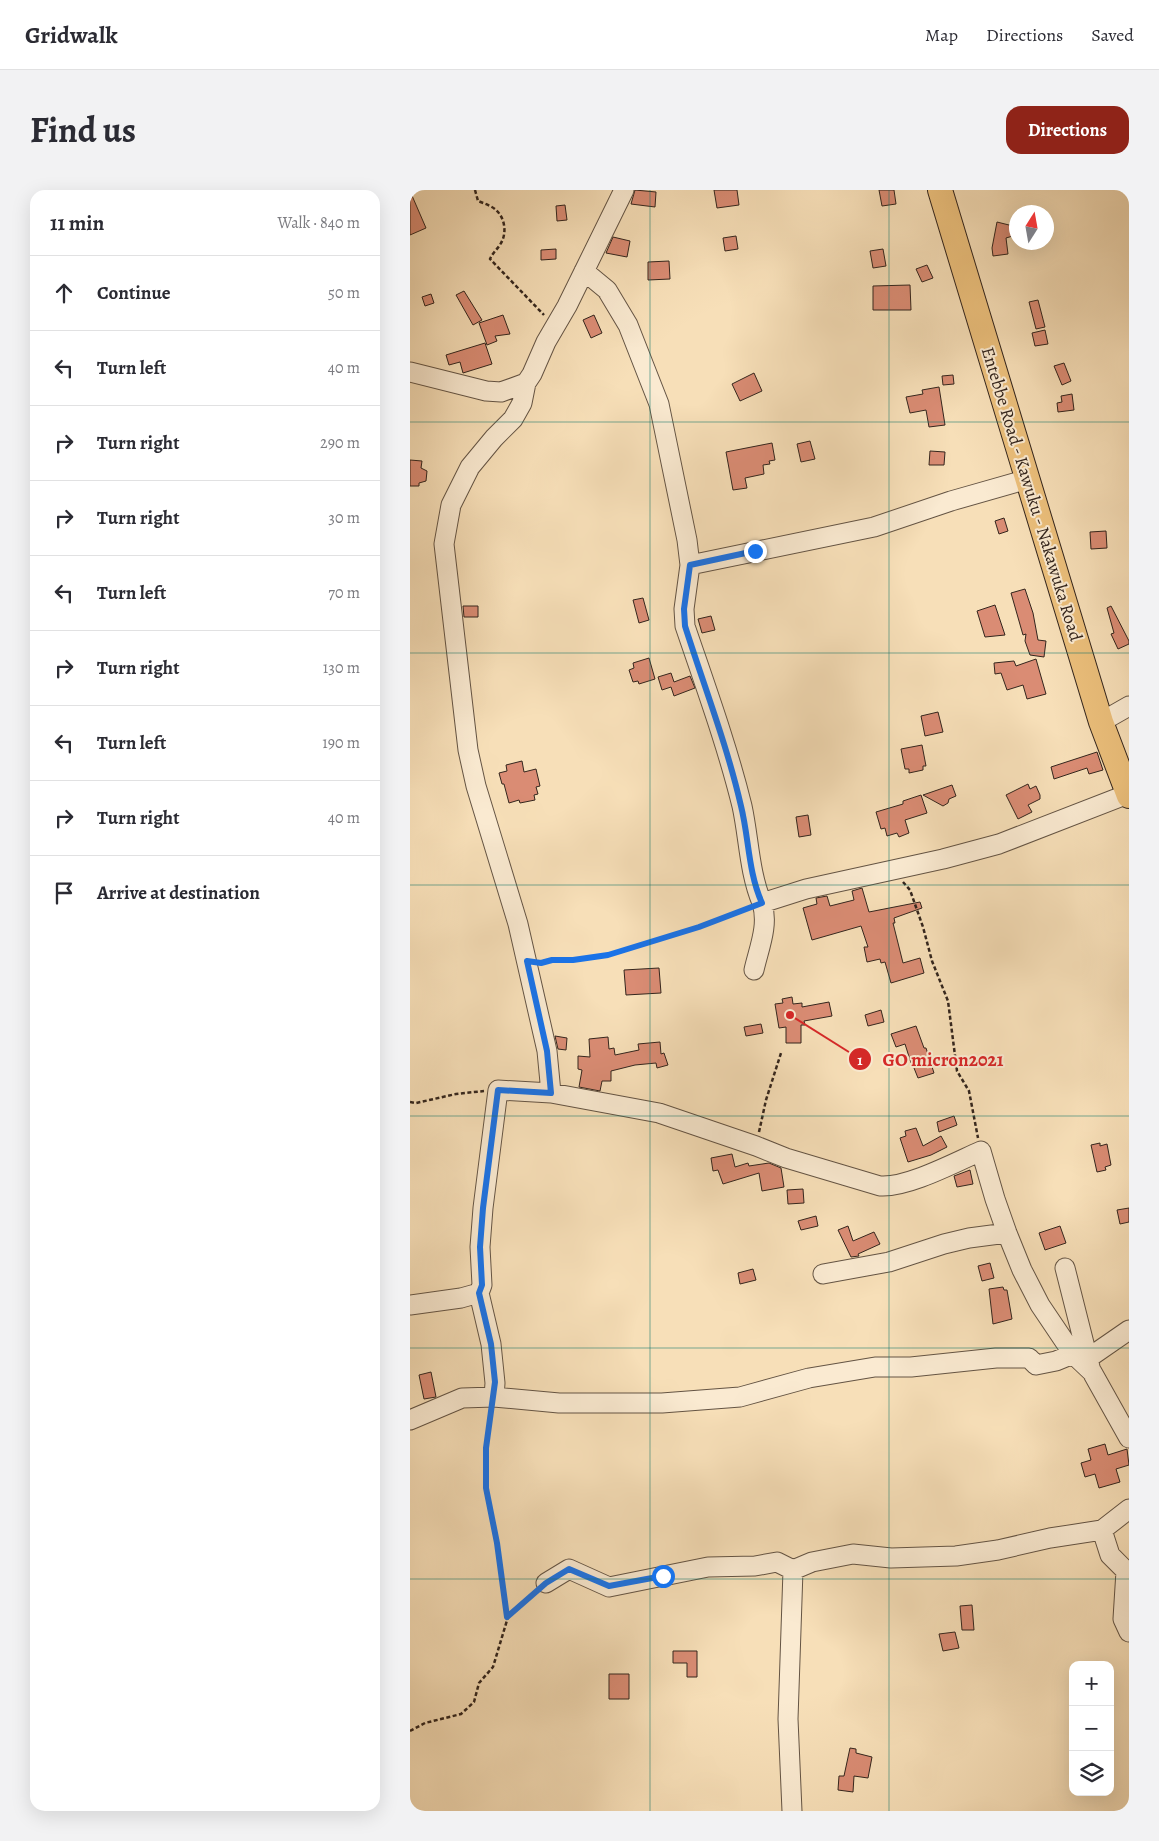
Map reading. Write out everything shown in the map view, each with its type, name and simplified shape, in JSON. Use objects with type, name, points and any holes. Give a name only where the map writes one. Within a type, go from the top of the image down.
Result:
[{"type":"main road","name":"Entebbe Road - Kawuku - Nakawuka Road","points":[[940,190],[1101,722],[1129,795]]},
{"type":"street","points":[[551,1093],[547,1051],[527,961],[509,892],[476,786],[468,750],[444,544],[451,505],[470,466],[494,438],[513,420],[522,403],[526,383],[624,190]]},
{"type":"street","points":[[584,271],[607,290],[628,324],[659,404],[687,540],[690,565],[684,609],[685,626],[742,806],[753,874],[757,892],[766,914],[754,970]]},
{"type":"street","points":[[410,372],[486,391],[501,392],[526,383]]},
{"type":"street","points":[[690,565],[874,526],[1028,479]]},
{"type":"street","points":[[1101,722],[1129,706]]},
{"type":"street","points":[[762,903],[806,889],[970,853],[1129,795]]},
{"type":"street","points":[[494,1397],[495,1382],[491,1344],[479,1293],[482,1285],[480,1247],[483,1208],[498,1090],[551,1093],[659,1113],[786,1158],[880,1186],[904,1184],[981,1151],[994,1199],[1022,1270],[1040,1305],[1084,1361],[1129,1438]]},
{"type":"street","points":[[823,1274],[889,1262],[944,1244],[1007,1232]]},
{"type":"street","points":[[1065,1268],[1081,1325],[1084,1361]]},
{"type":"street","points":[[410,1305],[461,1298],[479,1293]]},
{"type":"street","points":[[410,1420],[462,1398],[494,1397],[559,1403],[596,1404],[662,1403],[740,1397],[808,1378],[875,1367],[911,1367],[996,1358],[1030,1358],[1036,1365],[1056,1361],[1084,1361],[1129,1330]]},
{"type":"street","points":[[546,1583],[569,1569],[609,1586],[708,1567],[755,1566],[777,1562],[793,1570],[812,1562],[853,1554],[891,1558],[956,1556],[1102,1530],[1129,1509]]},
{"type":"street","points":[[1102,1530],[1110,1555],[1126,1571],[1123,1619],[1129,1632]]},
{"type":"street","points":[[792,1811],[788,1719],[793,1570]]},
{"type":"path","points":[[475,190],[478,201],[496,209],[504,221],[501,244],[493,251],[490,259],[555,326]]},
{"type":"path","points":[[893,870],[910,890],[932,961],[948,1001],[957,1071],[969,1091],[981,1151]]},
{"type":"path","points":[[527,961],[541,963],[552,960],[573,960],[608,955],[699,927],[762,903]]},
{"type":"path","points":[[756,1146],[766,1100],[781,1053]]},
{"type":"path","points":[[410,1102],[456,1094],[498,1090]]},
{"type":"path","points":[[494,1397],[486,1448],[486,1488],[497,1543],[507,1617],[546,1583]]},
{"type":"path","points":[[410,1730],[425,1723],[461,1714],[474,1702],[479,1683],[494,1667],[508,1616],[546,1583]]},
{"type":"building","points":[[635,190],[656,192],[655,207],[631,204]]},
{"type":"building","points":[[714,190],[737,190],[739,205],[717,208]]},
{"type":"building","points":[[879,190],[894,190],[896,204],[882,206]]},
{"type":"building","points":[[410,191],[426,228],[410,235]]},
{"type":"building","points":[[565,205],[567,220],[557,221],[556,206]]},
{"type":"building","points":[[997,222],[1009,225],[1009,237],[1006,238],[1008,254],[993,256],[992,248]]},
{"type":"building","points":[[736,236],[738,249],[725,251],[723,238]]},
{"type":"building","points":[[613,237],[630,241],[627,257],[606,253]]},
{"type":"building","points":[[556,249],[556,259],[541,260],[541,250]]},
{"type":"building","points":[[883,249],[886,266],[873,268],[870,251]]},
{"type":"building","points":[[669,261],[670,279],[648,280],[648,262]]},
{"type":"building","points":[[927,265],[933,278],[922,282],[916,269]]},
{"type":"building","points":[[910,285],[911,310],[873,310],[873,286]]},
{"type":"building","points":[[464,291],[482,320],[473,325],[456,295]]},
{"type":"building","points":[[431,294],[434,303],[425,306],[422,297]]},
{"type":"building","points":[[1038,300],[1045,327],[1036,329],[1029,302]]},
{"type":"building","points":[[503,315],[510,334],[495,336],[497,341],[487,345],[479,323]]},
{"type":"building","points":[[594,315],[602,333],[591,338],[583,320]]},
{"type":"building","points":[[1045,330],[1048,344],[1035,346],[1032,333]]},
{"type":"building","points":[[485,343],[492,364],[463,373],[460,362],[449,365],[446,355]]},
{"type":"building","points":[[1064,363],[1071,381],[1062,385],[1054,366]]},
{"type":"building","points":[[754,373],[762,391],[740,401],[732,384]]},
{"type":"building","points":[[953,375],[954,384],[943,385],[942,376]]},
{"type":"building","points":[[939,387],[945,425],[929,427],[926,410],[910,413],[906,397],[923,394],[922,390]]},
{"type":"building","points":[[1072,394],[1074,410],[1058,412],[1057,403],[1062,402],[1061,396]]},
{"type":"building","points":[[810,441],[815,459],[801,462],[797,444]]},
{"type":"building","points":[[772,443],[775,460],[769,461],[770,464],[763,465],[764,474],[745,478],[747,488],[733,490],[726,452]]},
{"type":"building","points":[[930,451],[945,452],[944,465],[929,465]]},
{"type":"building","points":[[410,460],[422,461],[421,468],[427,471],[426,481],[419,483],[419,486],[410,486]]},
{"type":"building","points":[[1004,518],[1008,531],[999,534],[995,521]]},
{"type":"building","points":[[1106,531],[1107,548],[1091,549],[1090,532]]},
{"type":"building","points":[[1025,589],[1033,613],[1038,640],[1046,641],[1044,657],[1030,655],[1025,641],[1026,634],[1023,635],[1011,593]]},
{"type":"building","points":[[643,598],[649,620],[639,623],[633,600]]},
{"type":"building","points":[[995,605],[1005,635],[985,637],[977,611]]},
{"type":"building","points":[[463,606],[478,606],[478,617],[464,617]]},
{"type":"building","points":[[1111,606],[1129,641],[1129,644],[1118,649],[1111,634],[1114,633],[1107,608]]},
{"type":"building","points":[[711,616],[715,630],[702,633],[698,619]]},
{"type":"building","points":[[649,658],[655,679],[639,684],[638,681],[633,682],[629,670],[634,668],[633,663]]},
{"type":"building","points":[[1036,659],[1046,694],[1027,699],[1023,685],[1007,690],[1001,673],[995,674],[994,663],[1014,661],[1016,666]]},
{"type":"building","points":[[671,673],[674,682],[690,676],[695,688],[674,696],[671,687],[662,690],[658,677]]},
{"type":"building","points":[[938,712],[943,732],[925,736],[921,716]]},
{"type":"building","points":[[922,745],[926,766],[923,766],[923,770],[909,773],[909,769],[905,769],[901,749]]},
{"type":"building","points":[[1097,752],[1103,770],[1089,774],[1087,768],[1054,779],[1051,767]]},
{"type":"building","points":[[522,761],[524,772],[536,769],[540,786],[536,787],[538,794],[534,795],[535,800],[520,803],[519,800],[509,803],[499,773],[507,771],[506,765]]},
{"type":"building","points":[[1028,784],[1030,789],[1036,786],[1040,799],[1028,805],[1032,812],[1018,819],[1006,795]]},
{"type":"building","points":[[952,785],[956,796],[949,799],[948,803],[943,806],[923,795]]},
{"type":"building","points":[[921,795],[927,813],[905,820],[909,833],[899,837],[897,833],[887,836],[885,828],[881,829],[876,812],[903,804],[903,801]]},
{"type":"building","points":[[808,815],[811,835],[799,837],[796,817]]},
{"type":"building","points":[[862,888],[869,912],[920,902],[922,908],[894,918],[895,923],[893,923],[903,963],[920,958],[924,973],[891,983],[885,962],[881,963],[880,959],[867,962],[864,947],[868,947],[861,926],[812,940],[803,908],[817,904],[816,898],[827,896],[830,906],[854,900],[852,891]]},
{"type":"building","points":[[659,968],[661,993],[626,995],[624,970]]},
{"type":"building","points":[[792,997],[793,1004],[802,1003],[802,1007],[829,1002],[832,1016],[804,1021],[805,1025],[801,1025],[801,1043],[786,1043],[786,1027],[779,1028],[775,1004],[783,1003],[782,999]]},
{"type":"building","points":[[881,1010],[884,1022],[868,1026],[865,1015]]},
{"type":"building","points":[[761,1024],[763,1033],[746,1036],[744,1027]]},
{"type":"building","points":[[916,1026],[934,1073],[918,1078],[905,1044],[896,1047],[891,1034]]},
{"type":"building","points":[[555,1036],[567,1038],[566,1050],[558,1049]]},
{"type":"building","points":[[608,1037],[609,1049],[614,1048],[615,1055],[639,1050],[638,1044],[660,1042],[661,1054],[664,1053],[668,1065],[657,1068],[656,1063],[635,1065],[611,1071],[611,1081],[602,1081],[600,1091],[579,1087],[582,1070],[578,1069],[578,1056],[590,1057],[589,1039]]},
{"type":"building","points":[[954,1116],[957,1125],[939,1132],[937,1122]]},
{"type":"building","points":[[916,1128],[923,1146],[941,1136],[947,1147],[931,1155],[908,1162],[900,1138],[906,1136],[905,1131]]},
{"type":"building","points":[[1100,1143],[1100,1146],[1107,1144],[1111,1165],[1105,1167],[1106,1170],[1097,1172],[1091,1145]]},
{"type":"building","points":[[732,1154],[735,1167],[748,1163],[749,1166],[769,1163],[781,1168],[784,1187],[762,1191],[759,1173],[723,1184],[718,1170],[713,1171],[711,1158]]},
{"type":"building","points":[[970,1170],[973,1184],[957,1187],[954,1176]]},
{"type":"building","points":[[803,1189],[804,1203],[788,1204],[787,1190]]},
{"type":"building","points":[[1129,1208],[1129,1222],[1120,1224],[1117,1210]]},
{"type":"building","points":[[816,1216],[818,1226],[801,1230],[798,1221]]},
{"type":"building","points":[[848,1226],[853,1241],[874,1232],[880,1244],[858,1254],[859,1256],[851,1257],[838,1230]]},
{"type":"building","points":[[1060,1226],[1066,1243],[1045,1250],[1039,1233]]},
{"type":"building","points":[[990,1263],[994,1278],[982,1281],[978,1266]]},
{"type":"building","points":[[753,1269],[756,1280],[740,1284],[738,1273]]},
{"type":"building","points":[[1003,1287],[1004,1290],[1007,1290],[1012,1319],[993,1324],[989,1289]]},
{"type":"building","points":[[431,1372],[436,1397],[424,1399],[419,1375]]},
{"type":"building","points":[[1105,1444],[1108,1455],[1127,1449],[1129,1465],[1116,1469],[1120,1482],[1099,1488],[1095,1474],[1085,1477],[1081,1463],[1091,1460],[1088,1449]]},
{"type":"building","points":[[972,1605],[974,1630],[962,1630],[960,1606]]},
{"type":"building","points":[[955,1632],[959,1648],[943,1651],[939,1634]]},
{"type":"building","points":[[673,1651],[697,1651],[697,1677],[687,1677],[687,1663],[673,1663]]},
{"type":"building","points":[[609,1674],[629,1674],[629,1699],[609,1699]]},
{"type":"building","points":[[850,1748],[856,1749],[856,1753],[872,1757],[868,1778],[854,1776],[853,1792],[838,1790],[839,1776],[844,1776]]},
{"type":"place","name":"GO micron2021","points":[[790,1015]]},
{"type":"route","points":[[663,1576],[609,1586],[569,1569],[546,1583],[507,1617],[497,1543],[486,1488],[486,1448],[495,1382],[491,1344],[479,1293],[482,1285],[480,1247],[483,1208],[498,1090],[551,1093],[547,1051],[527,961],[541,963],[552,960],[573,960],[608,955],[699,927],[762,903],[757,892],[753,874],[742,806],[685,626],[684,609],[690,565],[755,551]]}]
